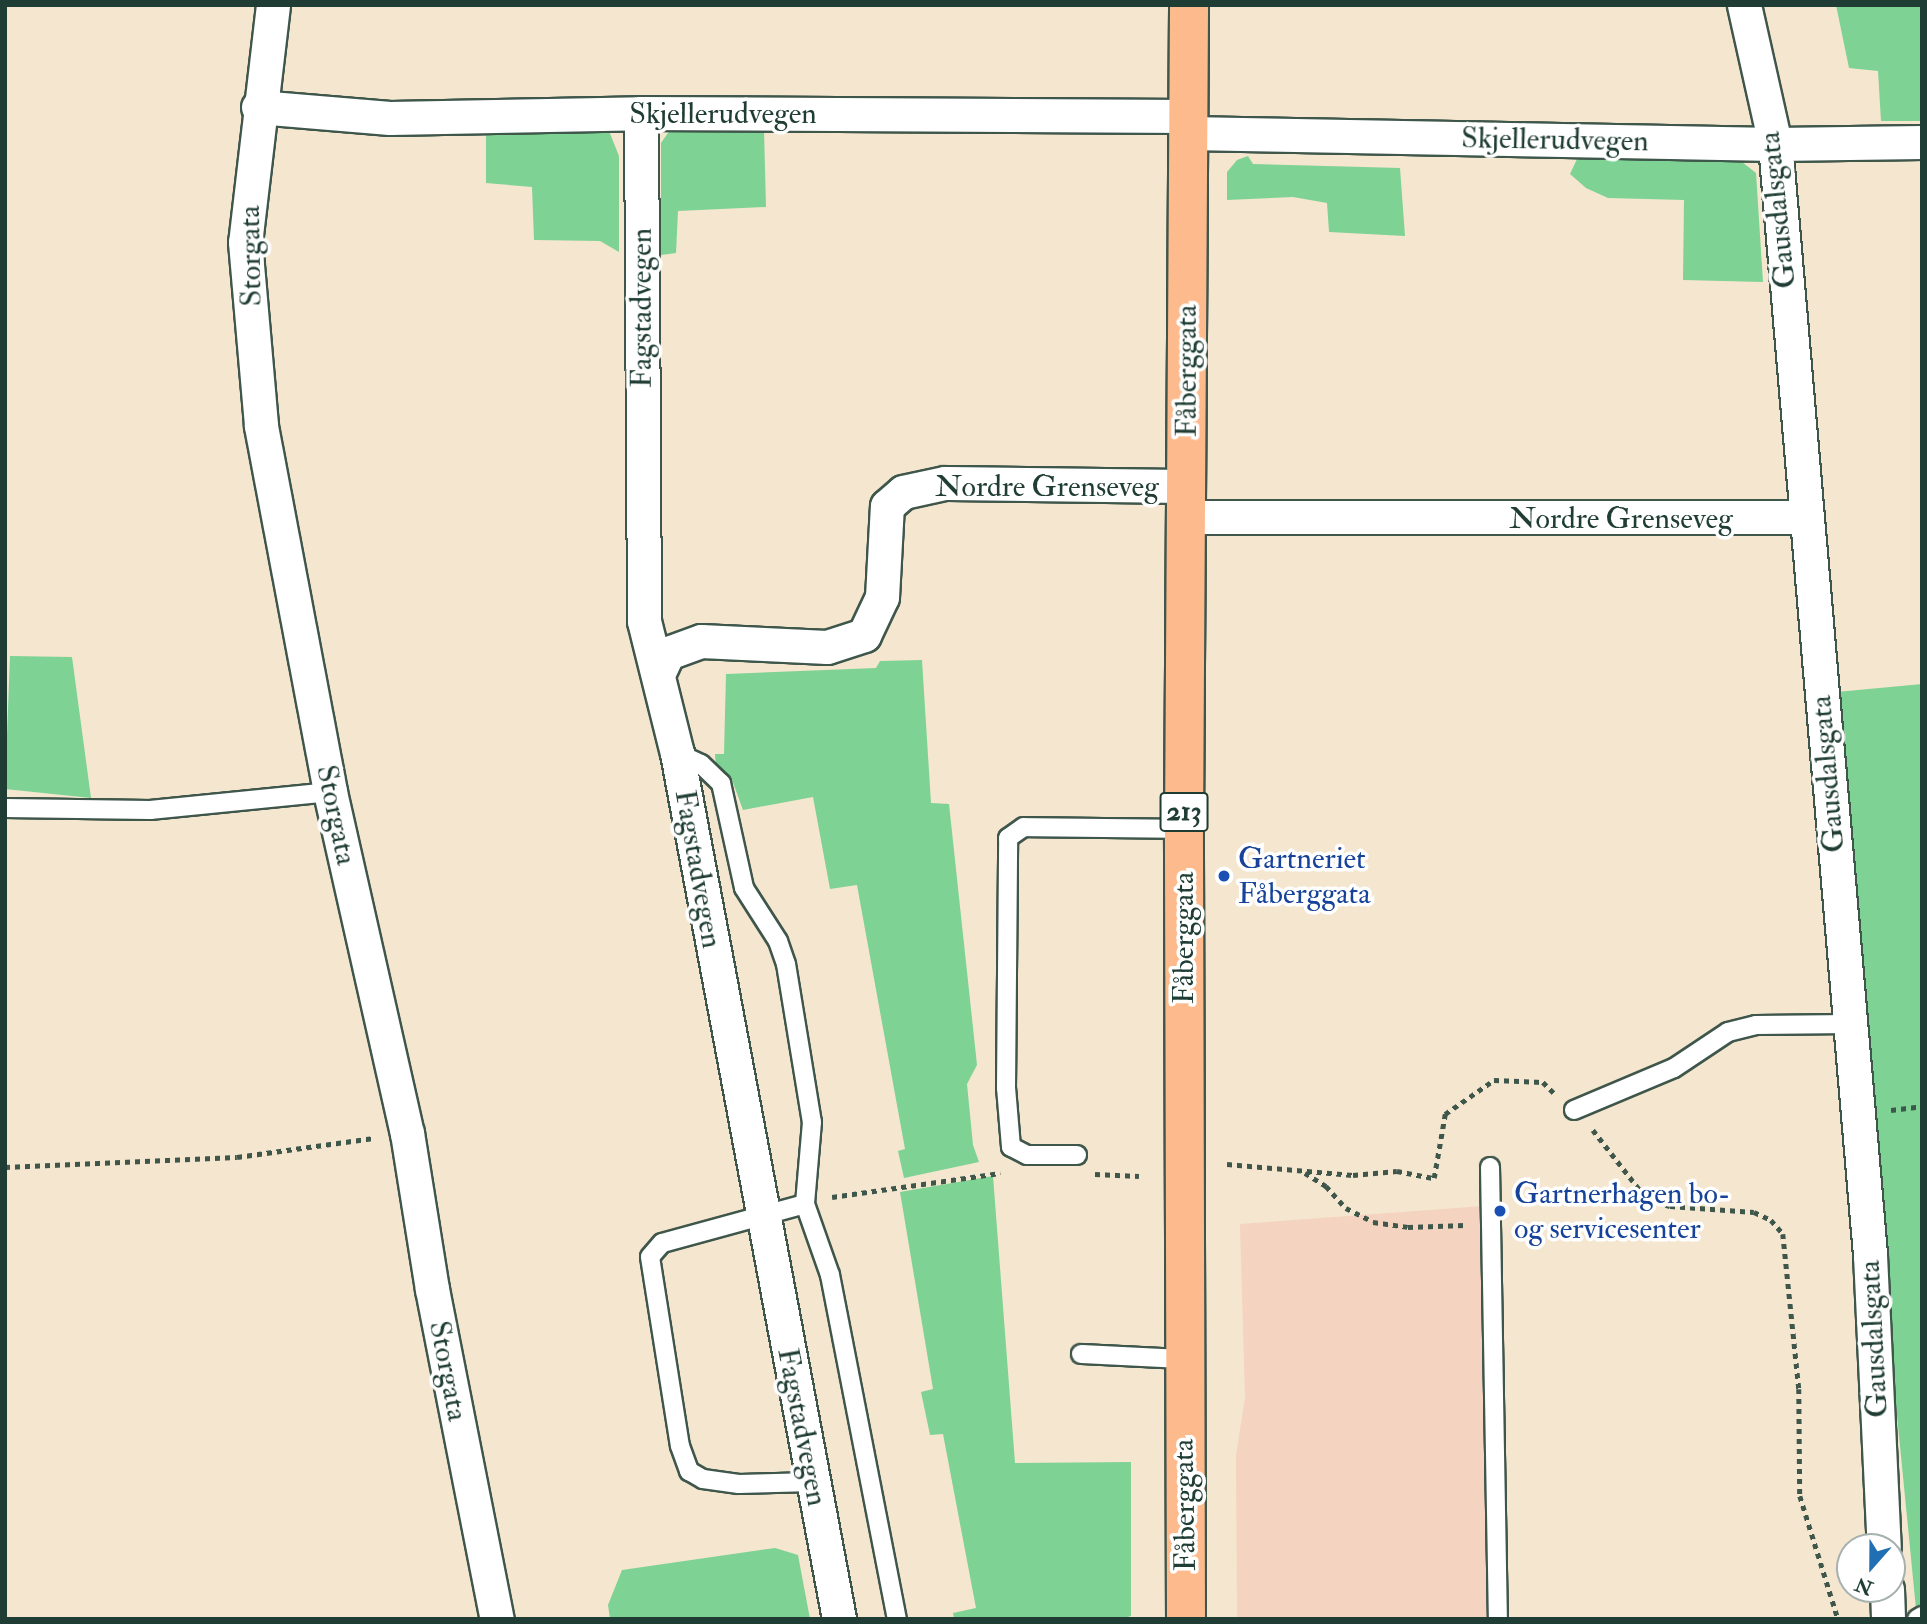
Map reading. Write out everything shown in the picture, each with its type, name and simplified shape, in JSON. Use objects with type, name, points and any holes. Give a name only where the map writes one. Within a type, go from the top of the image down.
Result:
[{"type":"main road","name":"Fåberggata","points":[[1186,1619],[1183,1359],[1189,5]]},
{"type":"street","name":"Storgata","points":[[273,5],[258,107],[245,242],[261,426],[330,792],[407,1133],[432,1289],[497,1619]]},
{"type":"street","name":"Gausdalsgata","points":[[1744,5],[1775,144],[1870,1255],[1883,1533]]},
{"type":"street","name":"Skjellerudvegen","points":[[258,107],[390,118],[641,113],[1188,124],[1775,144],[1922,142]]},
{"type":"street","name":"Fagstadvegen","points":[[641,113],[644,621],[660,670],[677,753],[761,1216],[839,1619]]},
{"type":"street","name":"Nordre Grenseveg","points":[[660,670],[668,653],[701,641],[827,647],[864,635],[882,597],[887,506],[903,492],[936,484],[1186,502],[1805,517]]},
{"type":"lane","points":[[677,753],[701,764],[721,783],[744,888],[778,941],[786,964],[812,1122],[805,1204],[830,1275],[897,1619]]},
{"type":"lane","points":[[5,808],[150,810],[330,792]]},
{"type":"lane","points":[[1077,1155],[1027,1155],[1011,1147],[1006,1087],[1009,838],[1024,827],[1184,829]]},
{"type":"lane","points":[[1574,1110],[1674,1068],[1728,1032],[1756,1026],[1850,1024]]},
{"type":"lane","points":[[1490,1167],[1499,1619]]},
{"type":"lane","points":[[805,1204],[662,1243],[650,1257],[680,1446],[689,1471],[703,1479],[739,1484],[812,1482]]},
{"type":"lane","points":[[1081,1354],[1183,1359]]},
{"type":"path","points":[[1227,1164],[1353,1175],[1397,1171],[1434,1178],[1445,1114],[1494,1080],[1543,1082],[1574,1110],[1647,1199],[1670,1206],[1754,1212],[1771,1220],[1783,1234],[1799,1389],[1800,1496],[1838,1619]]},
{"type":"path","points":[[5,1167],[237,1157],[407,1133]]},
{"type":"path","points":[[1305,1172],[1326,1186],[1346,1208],[1373,1222],[1408,1227],[1491,1222]]},
{"type":"path","points":[[805,1204],[964,1176],[1007,1173]]},
{"type":"path","points":[[1090,1175],[1139,1176]]},
{"type":"shaded area","points":[[1484,1206],[1492,1619],[1237,1619],[1236,1455],[1245,1398],[1240,1224]]},
{"type":"green space","points":[[1836,5],[1922,5],[1922,121],[1881,121],[1878,71],[1849,68]]},
{"type":"green space","points":[[670,130],[764,130],[766,207],[678,211],[676,253],[661,255],[661,143]]},
{"type":"green space","points":[[486,131],[609,131],[619,156],[619,252],[600,241],[534,240],[532,187],[486,183]]},
{"type":"green space","points":[[1248,156],[1253,164],[1400,168],[1405,236],[1329,232],[1327,203],[1293,197],[1227,200],[1227,172],[1237,160]]},
{"type":"green space","points":[[1578,157],[1737,158],[1756,173],[1763,282],[1683,280],[1684,200],[1608,198],[1586,188],[1570,174]]},
{"type":"green space","points":[[10,656],[72,657],[91,798],[5,789]]},
{"type":"green space","points":[[922,660],[931,803],[949,804],[977,1065],[967,1084],[973,1145],[979,1162],[904,1178],[898,1151],[905,1149],[857,885],[830,889],[813,797],[743,810],[731,777],[716,767],[715,754],[724,754],[726,674],[876,668],[880,661]]},
{"type":"green space","points":[[1922,684],[1922,1619],[1917,1619],[1826,693]]},
{"type":"green space","points":[[993,1176],[1015,1463],[1131,1462],[1131,1616],[1121,1619],[954,1619],[953,1613],[976,1608],[943,1434],[930,1435],[921,1392],[933,1389],[900,1192]]},
{"type":"green space","points":[[775,1548],[798,1555],[810,1619],[610,1619],[608,1605],[622,1570]]},
{"type":"place","name":"Gartneriet Fåberggata","points":[[1224,876]]},
{"type":"place","name":"Gartnerhagen bo- og servicesenter","points":[[1500,1211]]}]
